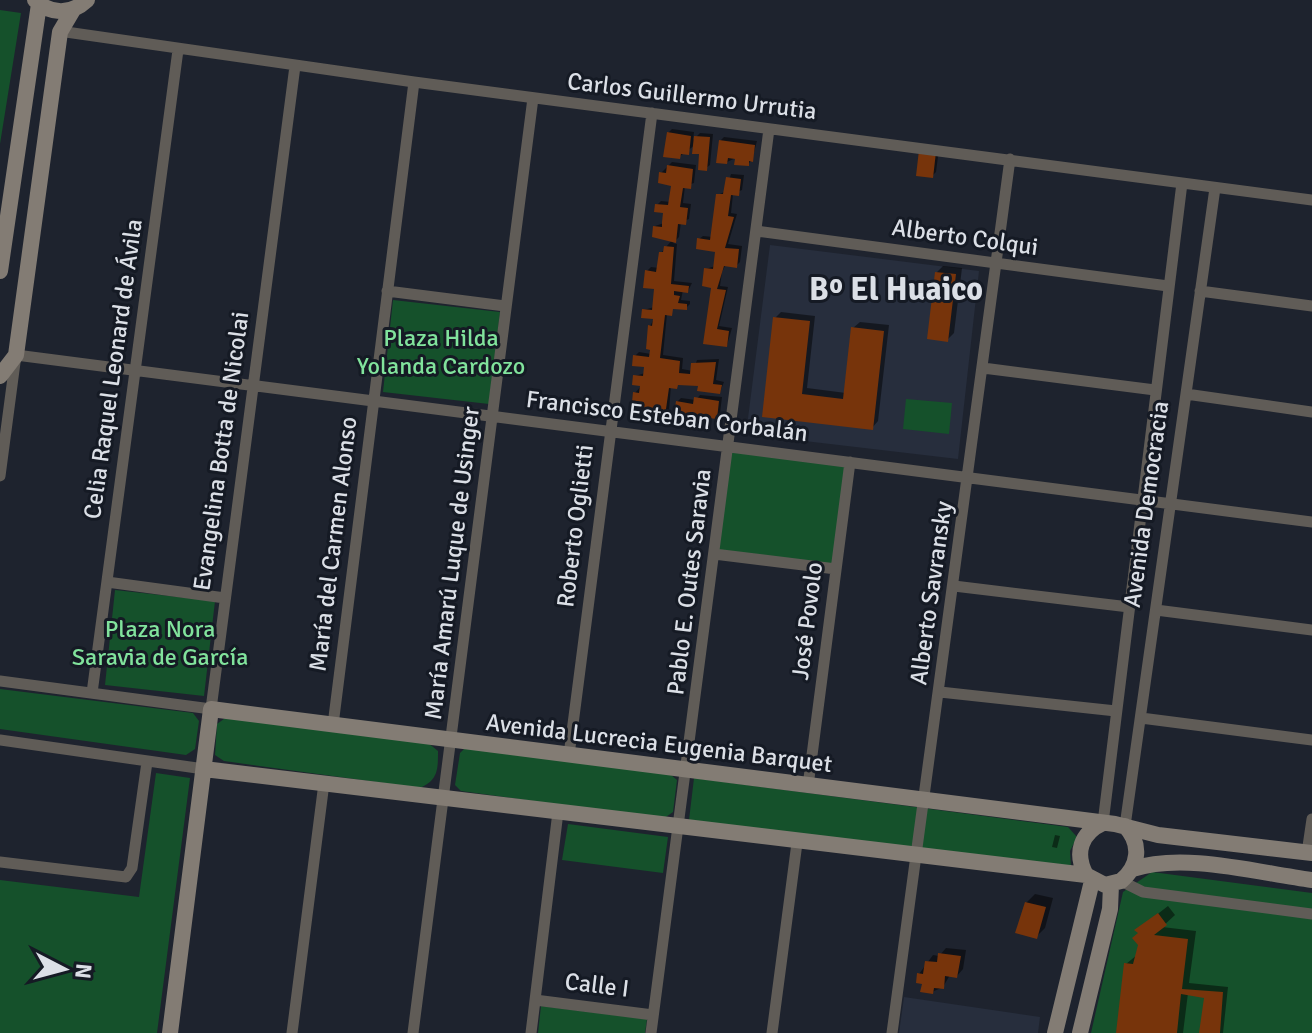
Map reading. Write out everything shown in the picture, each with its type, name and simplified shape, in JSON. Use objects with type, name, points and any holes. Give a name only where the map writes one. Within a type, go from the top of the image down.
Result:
[{"type":"street","points":[[0,271],[37,2],[55,12],[80,5]]},
{"type":"street","points":[[0,476],[63,32],[80,5]]},
{"type":"street","name":"Carlos Guillermo Urrutia","points":[[63,32],[295,66],[1312,200]]},
{"type":"street","name":"Celia Raquel Leonard de Ávila","points":[[92,693],[178,50]]},
{"type":"street","name":"Evangelina Botta de Nicolai","points":[[170,1033],[295,66]]},
{"type":"street","name":"María del Carmen Alonso","points":[[333,725],[414,82]]},
{"type":"street","name":"María Amarú Luque de Usinger","points":[[413,1033],[533,98]]},
{"type":"street","name":"Roberto Oglietti","points":[[569,755],[652,113]]},
{"type":"street","name":"Pablo E. Outes Saravia","points":[[651,1033],[769,129]]},
{"type":"street","name":"Alberto Savransky","points":[[892,1033],[926,800],[1010,159]]},
{"type":"street","name":"Avenida Democracia","points":[[1103,823],[1182,183]]},
{"type":"street","name":"Avenida Democracia","points":[[1125,826],[1215,188]]},
{"type":"street","name":"Alberto Colqui","points":[[756,231],[1168,286]]},
{"type":"street","points":[[387,291],[505,306]]},
{"type":"street","points":[[1200,291],[1312,306]]},
{"type":"street","points":[[0,376],[16,355]]},
{"type":"street","name":"Francisco Esteban Corbalán","points":[[16,355],[1312,522]]},
{"type":"street","points":[[983,368],[1155,390]]},
{"type":"street","points":[[1186,394],[1312,412]]},
{"type":"street","name":"José Povolo","points":[[808,786],[850,462]]},
{"type":"street","points":[[714,554],[836,569]]},
{"type":"street","points":[[107,582],[225,598]]},
{"type":"street","points":[[954,586],[1129,607]]},
{"type":"street","points":[[1156,610],[1312,630]]},
{"type":"street","name":"Avenida Lucrecia Eugenia Barquet","points":[[0,681],[1103,823],[1158,835],[1310,853]]},
{"type":"street","points":[[940,692],[1116,711]]},
{"type":"street","points":[[1141,718],[1312,740]]},
{"type":"street","points":[[0,740],[147,762],[1089,878],[1143,892],[1312,914]]},
{"type":"street","points":[[0,862],[126,877],[132,868],[147,762]]},
{"type":"street","points":[[292,1033],[324,783]]},
{"type":"street","points":[[531,1033],[558,812]]},
{"type":"street","points":[[1310,853],[1312,819]]},
{"type":"street","points":[[1055,1033],[1089,878],[1081,865],[1081,844],[1086,834],[1103,823]]},
{"type":"street","points":[[1125,826],[1137,851],[1133,869]]},
{"type":"street","points":[[772,1033],[797,843]]},
{"type":"street","points":[[1080,1033],[1116,883],[1133,869],[1152,862],[1175,862],[1312,880]]},
{"type":"street","name":"Calle I","points":[[535,1000],[653,1015]]},
{"type":"shaded area","points":[[770,245],[979,271],[958,459],[746,434]]},
{"type":"shaded area","points":[[904,997],[1040,1017],[1038,1033],[899,1033]]},
{"type":"green space","points":[[0,10],[21,13],[0,144]]},
{"type":"green space","name":"Plaza Hilda Yolanda Cardozo","points":[[393,300],[500,312],[489,404],[383,392]]},
{"type":"green space","points":[[906,399],[952,403],[949,434],[903,429]]},
{"type":"green space","points":[[728,446],[850,462],[836,569],[714,554]]},
{"type":"green space","name":"Plaza Nora Saravia de García","points":[[115,590],[215,601],[204,696],[105,685]]},
{"type":"green space","points":[[0,689],[193,713],[199,721],[195,749],[186,755],[0,729]]},
{"type":"green space","points":[[228,716],[427,742],[438,751],[437,769],[434,778],[420,788],[224,761],[215,755],[217,724]]},
{"type":"green space","points":[[466,747],[670,774],[677,780],[673,812],[663,819],[461,791],[455,785],[460,753]]},
{"type":"green space","points":[[156,773],[190,778],[157,1033],[0,1033],[0,880],[139,897]]},
{"type":"green space","points":[[694,778],[1068,827],[1077,837],[1070,851],[1071,867],[689,820]]},
{"type":"green space","points":[[568,824],[668,837],[663,873],[562,860]]},
{"type":"green space","points":[[1152,872],[1312,893],[1312,1033],[1091,1033],[1123,892]]},
{"type":"green space","points":[[541,1006],[647,1019],[645,1033],[538,1033]]},
{"type":"building","points":[[667,132],[691,136],[689,155],[681,154],[680,159],[663,157]]},
{"type":"building","points":[[694,136],[710,137],[707,171],[698,170],[699,154],[692,154]]},
{"type":"building","points":[[719,140],[755,145],[753,162],[749,161],[749,166],[734,165],[735,159],[728,158],[727,164],[716,163]]},
{"type":"building","points":[[919,150],[936,152],[933,178],[916,176]]},
{"type":"building","points":[[667,165],[693,169],[691,189],[683,188],[680,207],[688,208],[686,225],[678,224],[676,243],[652,237],[653,226],[662,227],[663,213],[654,212],[655,204],[668,205],[671,186],[658,183],[659,172],[666,173]]},
{"type":"building","points":[[726,177],[741,179],[739,196],[731,195],[728,216],[734,217],[725,248],[739,249],[737,268],[724,266],[717,289],[726,290],[717,329],[729,331],[727,347],[703,344],[711,288],[702,286],[704,268],[713,269],[715,252],[696,249],[697,238],[710,240],[716,194],[723,194]]},
{"type":"building","points":[[664,246],[674,247],[671,284],[689,286],[688,293],[674,291],[674,295],[680,296],[678,303],[687,304],[687,310],[673,309],[672,316],[665,315],[660,358],[680,361],[679,373],[690,374],[691,363],[716,362],[713,384],[722,385],[720,394],[697,391],[698,386],[669,388],[665,416],[631,412],[633,392],[639,393],[640,386],[632,385],[633,375],[643,376],[644,367],[632,366],[633,355],[649,357],[650,350],[646,349],[648,325],[652,326],[653,319],[641,318],[642,309],[652,310],[654,289],[643,288],[645,270],[656,272],[659,252],[663,252]]},
{"type":"building","points":[[935,272],[956,274],[948,342],[927,339]]},
{"type":"building","points":[[773,317],[810,321],[802,394],[843,399],[851,327],[884,331],[873,430],[762,417]]},
{"type":"building","points":[[694,397],[719,401],[717,419],[692,416],[690,423],[681,422],[682,416],[674,415],[676,401],[693,404]]},
{"type":"building","points":[[1025,902],[1046,907],[1037,939],[1015,933]]},
{"type":"building","points":[[1158,913],[1167,925],[1154,935],[1188,939],[1182,989],[1223,992],[1220,1033],[1199,1033],[1204,998],[1181,994],[1177,1033],[1116,1033],[1124,963],[1133,964],[1138,945],[1132,938],[1138,933],[1134,930]]},
{"type":"building","points":[[938,953],[961,956],[957,978],[945,976],[944,989],[934,988],[933,994],[920,992],[922,984],[916,983],[917,973],[923,974],[925,961],[937,962]]},
{"type":"district","name":"Bº El Huaico","points":[[896,289]]}]
